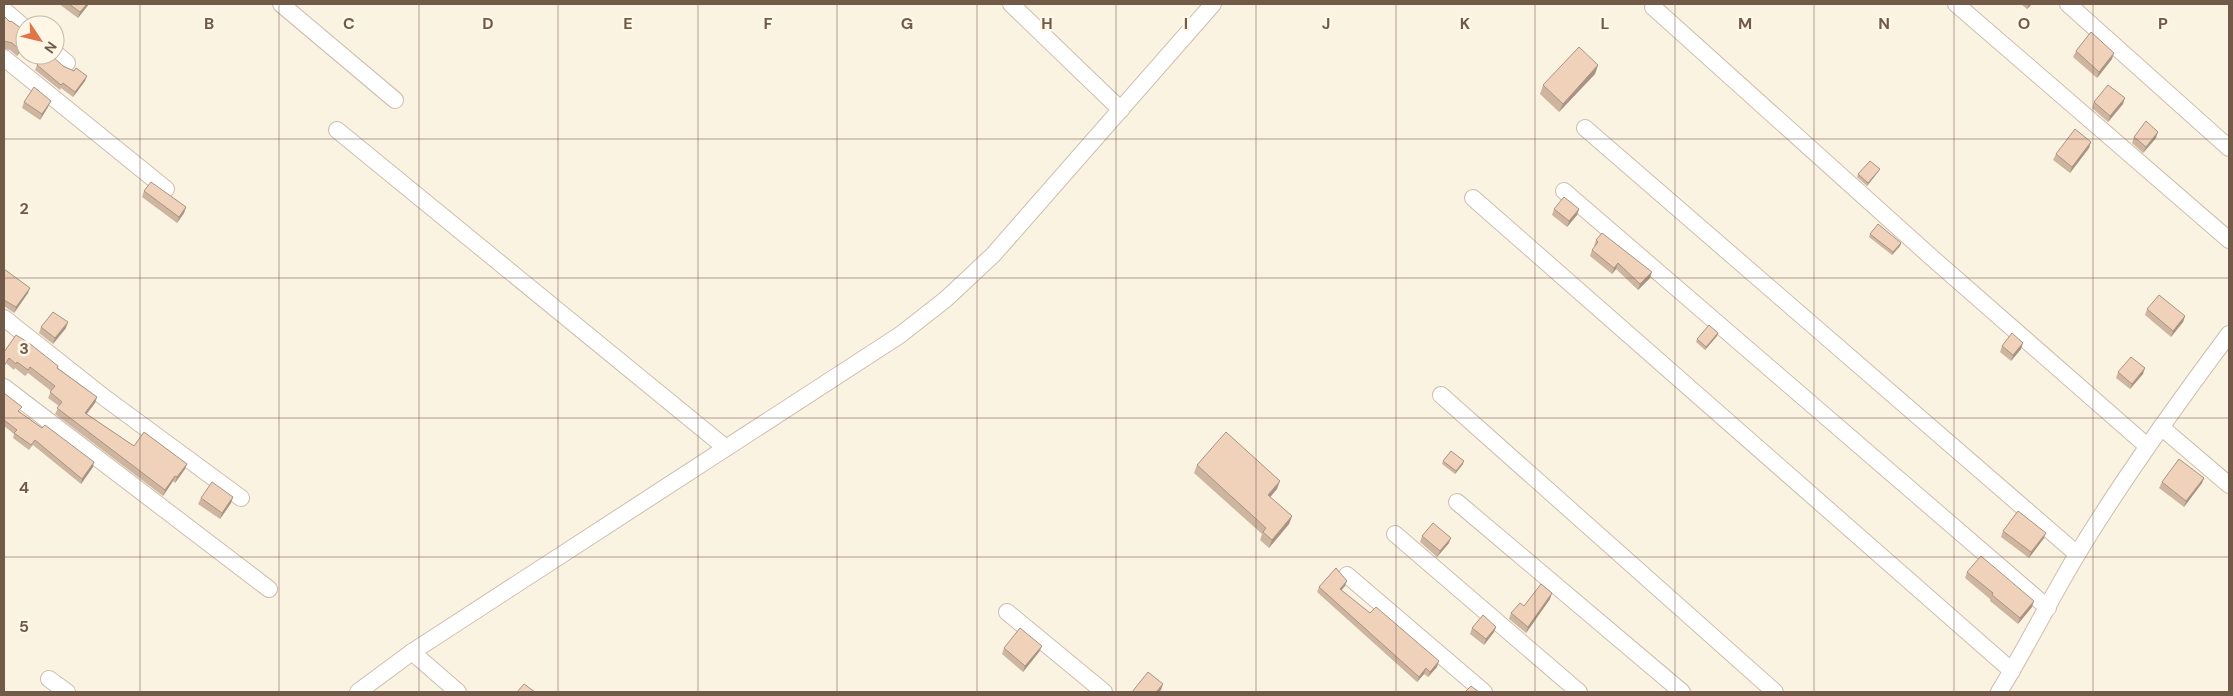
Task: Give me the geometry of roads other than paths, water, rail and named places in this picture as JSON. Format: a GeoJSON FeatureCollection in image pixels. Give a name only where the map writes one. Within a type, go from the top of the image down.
{"type":"FeatureCollection","features":[{"type":"Feature","properties":{"kind":"street"},"geometry":{"type":"LineString","coordinates":[[281,4],[395,100]]}},
{"type":"Feature","properties":{"kind":"street"},"geometry":{"type":"LineString","coordinates":[[1012,4],[1121,110]]}},
{"type":"Feature","properties":{"kind":"street"},"geometry":{"type":"LineString","coordinates":[[358,692],[418,658],[726,448],[900,336],[946,298],[993,255],[1213,4]]}},
{"type":"Feature","properties":{"kind":"street"},"geometry":{"type":"LineString","coordinates":[[1956,4],[2229,240]]}},
{"type":"Feature","properties":{"kind":"street"},"geometry":{"type":"LineString","coordinates":[[2068,4],[2229,148]]}},
{"type":"Feature","properties":{"kind":"street"},"geometry":{"type":"LineString","coordinates":[[1653,7],[1930,256],[2147,446]]}},
{"type":"Feature","properties":{"kind":"street"},"geometry":{"type":"LineString","coordinates":[[4,10],[15,19]]}},
{"type":"Feature","properties":{"kind":"street"},"geometry":{"type":"LineString","coordinates":[[4,58],[166,189]]}},
{"type":"Feature","properties":{"kind":"street"},"geometry":{"type":"LineString","coordinates":[[1585,128],[2077,554]]}},
{"type":"Feature","properties":{"kind":"street"},"geometry":{"type":"LineString","coordinates":[[336,130],[726,448]]}},
{"type":"Feature","properties":{"kind":"street"},"geometry":{"type":"LineString","coordinates":[[1564,191],[2048,608]]}},
{"type":"Feature","properties":{"kind":"street"},"geometry":{"type":"LineString","coordinates":[[1473,198],[2012,671]]}},
{"type":"Feature","properties":{"kind":"street"},"geometry":{"type":"LineString","coordinates":[[4,318],[105,398],[241,498]]}},
{"type":"Feature","properties":{"kind":"street"},"geometry":{"type":"LineString","coordinates":[[1999,692],[2077,554],[2147,446],[2229,334]]}},
{"type":"Feature","properties":{"kind":"street"},"geometry":{"type":"LineString","coordinates":[[4,388],[269,589]]}},
{"type":"Feature","properties":{"kind":"street"},"geometry":{"type":"LineString","coordinates":[[1441,395],[1775,692]]}},
{"type":"Feature","properties":{"kind":"street"},"geometry":{"type":"LineString","coordinates":[[2161,427],[2229,485]]}},
{"type":"Feature","properties":{"kind":"street"},"geometry":{"type":"LineString","coordinates":[[1457,502],[1682,692]]}},
{"type":"Feature","properties":{"kind":"street"},"geometry":{"type":"LineString","coordinates":[[1395,534],[1579,692]]}},
{"type":"Feature","properties":{"kind":"street"},"geometry":{"type":"LineString","coordinates":[[1348,575],[1484,692]]}},
{"type":"Feature","properties":{"kind":"street"},"geometry":{"type":"LineString","coordinates":[[1007,612],[1104,692]]}},
{"type":"Feature","properties":{"kind":"street"},"geometry":{"type":"LineString","coordinates":[[418,658],[458,692]]}},
{"type":"Feature","properties":{"kind":"street"},"geometry":{"type":"LineString","coordinates":[[49,679],[68,692]]}}]}
